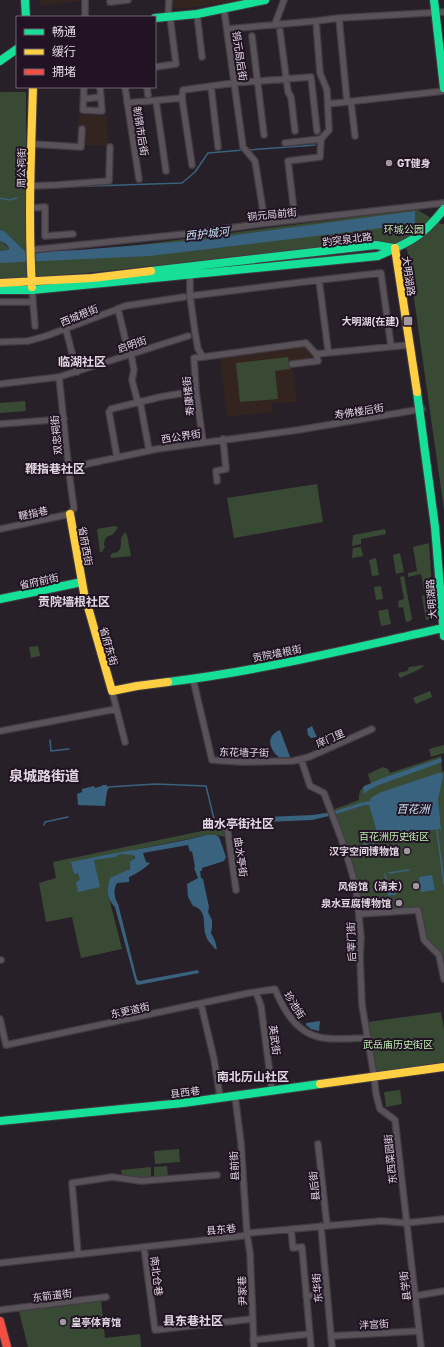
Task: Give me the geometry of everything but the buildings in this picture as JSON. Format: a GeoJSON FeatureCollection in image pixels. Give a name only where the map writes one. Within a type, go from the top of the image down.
{"type":"FeatureCollection","features":[{"type":"Feature","properties":{"kind":"main road"},"geometry":{"type":"LineString","coordinates":[[25,0],[26,16]]}},
{"type":"Feature","properties":{"kind":"main road"},"geometry":{"type":"LineString","coordinates":[[156,18],[197,14],[265,0]]}},
{"type":"Feature","properties":{"kind":"main road"},"geometry":{"type":"LineString","coordinates":[[434,0],[434,13],[442,61],[444,88]]}},
{"type":"Feature","properties":{"kind":"main road"},"geometry":{"type":"LineString","coordinates":[[0,61],[16,50]]}},
{"type":"Feature","properties":{"kind":"main road","name":"周公祠街"},"geometry":{"type":"LineString","coordinates":[[32,284],[30,208],[33,88]]}},
{"type":"Feature","properties":{"kind":"main road"},"geometry":{"type":"LineString","coordinates":[[395,248],[418,236],[432,224],[444,209]]}},
{"type":"Feature","properties":{"kind":"main road","name":"趵突泉北路"},"geometry":{"type":"LineString","coordinates":[[0,290],[32,284],[100,278],[376,245],[395,248]]}},
{"type":"Feature","properties":{"kind":"main road","name":"趵突泉北路"},"geometry":{"type":"LineString","coordinates":[[0,283],[32,284],[190,274],[378,256],[395,248]]}},
{"type":"Feature","properties":{"kind":"main road","name":"大明湖路"},"geometry":{"type":"LineString","coordinates":[[395,248],[409,345],[436,498],[444,576]]}},
{"type":"Feature","properties":{"kind":"main road","name":"大明湖路"},"geometry":{"type":"LineString","coordinates":[[395,248],[402,264],[421,409],[440,567],[444,631]]}},
{"type":"Feature","properties":{"kind":"main road","name":"省府西街"},"geometry":{"type":"LineString","coordinates":[[70,514],[82,582]]}},
{"type":"Feature","properties":{"kind":"main road","name":"省府前街"},"geometry":{"type":"LineString","coordinates":[[0,599],[82,582]]}},
{"type":"Feature","properties":{"kind":"main road","name":"省府东街"},"geometry":{"type":"LineString","coordinates":[[82,582],[95,635],[112,691]]}},
{"type":"Feature","properties":{"kind":"main road","name":"贡院墙根街"},"geometry":{"type":"LineString","coordinates":[[112,691],[137,686],[193,679],[444,631]]}},
{"type":"Feature","properties":{"kind":"main road","name":"县西巷"},"geometry":{"type":"LineString","coordinates":[[0,1121],[184,1103],[444,1067]]}},
{"type":"Feature","properties":{"kind":"main road"},"geometry":{"type":"LineString","coordinates":[[0,1321],[7,1347]]}},
{"type":"Feature","properties":{"kind":"street"},"geometry":{"type":"LineString","coordinates":[[85,0],[85,16]]}},
{"type":"Feature","properties":{"kind":"street"},"geometry":{"type":"LineString","coordinates":[[110,2],[128,0]]}},
{"type":"Feature","properties":{"kind":"street"},"geometry":{"type":"LineString","coordinates":[[156,67],[176,64],[169,17],[169,0]]}},
{"type":"Feature","properties":{"kind":"street"},"geometry":{"type":"LineString","coordinates":[[275,24],[284,0]]}},
{"type":"Feature","properties":{"kind":"street","name":"铜元局后街"},"geometry":{"type":"LineString","coordinates":[[224,9],[243,147],[255,161],[265,223]]}},
{"type":"Feature","properties":{"kind":"street"},"geometry":{"type":"LineString","coordinates":[[227,29],[339,18],[444,12]]}},
{"type":"Feature","properties":{"kind":"street"},"geometry":{"type":"LineString","coordinates":[[197,14],[202,57]]}},
{"type":"Feature","properties":{"kind":"street"},"geometry":{"type":"LineString","coordinates":[[339,18],[349,102],[355,136]]}},
{"type":"Feature","properties":{"kind":"street"},"geometry":{"type":"LineString","coordinates":[[295,220],[288,161],[320,157],[321,139],[329,130],[327,90],[320,73],[316,21]]}},
{"type":"Feature","properties":{"kind":"street"},"geometry":{"type":"LineString","coordinates":[[280,31],[295,131]]}},
{"type":"Feature","properties":{"kind":"street"},"geometry":{"type":"LineString","coordinates":[[252,36],[264,135]]}},
{"type":"Feature","properties":{"kind":"street"},"geometry":{"type":"LineString","coordinates":[[192,165],[182,98],[183,90],[234,83],[311,77],[317,131]]}},
{"type":"Feature","properties":{"kind":"street"},"geometry":{"type":"LineString","coordinates":[[211,86],[218,147]]}},
{"type":"Feature","properties":{"kind":"street"},"geometry":{"type":"LineString","coordinates":[[84,88],[83,110],[102,111],[100,88]]}},
{"type":"Feature","properties":{"kind":"street","name":"制锦市后街"},"geometry":{"type":"LineString","coordinates":[[125,88],[139,178]]}},
{"type":"Feature","properties":{"kind":"street"},"geometry":{"type":"LineString","coordinates":[[147,88],[148,95]]}},
{"type":"Feature","properties":{"kind":"street"},"geometry":{"type":"LineString","coordinates":[[328,104],[444,91]]}},
{"type":"Feature","properties":{"kind":"street"},"geometry":{"type":"LineString","coordinates":[[84,98],[101,97]]}},
{"type":"Feature","properties":{"kind":"street"},"geometry":{"type":"LineString","coordinates":[[127,104],[182,98]]}},
{"type":"Feature","properties":{"kind":"street"},"geometry":{"type":"LineString","coordinates":[[156,101],[166,171]]}},
{"type":"Feature","properties":{"kind":"street"},"geometry":{"type":"LineString","coordinates":[[32,144],[81,147],[82,129]]}},
{"type":"Feature","properties":{"kind":"street"},"geometry":{"type":"LineString","coordinates":[[285,143],[321,139]]}},
{"type":"Feature","properties":{"kind":"street"},"geometry":{"type":"LineString","coordinates":[[31,186],[109,181],[110,147]]}},
{"type":"Feature","properties":{"kind":"street","name":"铜元局前街"},"geometry":{"type":"LineString","coordinates":[[30,250],[170,236],[265,223],[444,203]]}},
{"type":"Feature","properties":{"kind":"street"},"geometry":{"type":"LineString","coordinates":[[30,208],[45,207],[45,236],[73,234]]}},
{"type":"Feature","properties":{"kind":"street","name":"西城根街"},"geometry":{"type":"LineString","coordinates":[[0,342],[28,341],[66,330],[125,306],[187,296],[381,273],[391,346]]}},
{"type":"Feature","properties":{"kind":"street"},"geometry":{"type":"LineString","coordinates":[[190,274],[187,296],[198,349],[203,356],[306,343],[316,354],[318,361],[292,364]]}},
{"type":"Feature","properties":{"kind":"street"},"geometry":{"type":"LineString","coordinates":[[319,280],[328,350]]}},
{"type":"Feature","properties":{"kind":"street"},"geometry":{"type":"LineString","coordinates":[[32,284],[35,326]]}},
{"type":"Feature","properties":{"kind":"street"},"geometry":{"type":"LineString","coordinates":[[0,302],[33,302]]}},
{"type":"Feature","properties":{"kind":"street"},"geometry":{"type":"LineString","coordinates":[[117,309],[134,370],[132,380],[139,402],[149,450]]}},
{"type":"Feature","properties":{"kind":"street"},"geometry":{"type":"LineString","coordinates":[[66,330],[77,372]]}},
{"type":"Feature","properties":{"kind":"street","name":"启明街"},"geometry":{"type":"LineString","coordinates":[[0,384],[59,377],[188,336]]}},
{"type":"Feature","properties":{"kind":"street"},"geometry":{"type":"LineString","coordinates":[[316,354],[409,345]]}},
{"type":"Feature","properties":{"kind":"street","name":"寿康楼街"},"geometry":{"type":"LineString","coordinates":[[203,356],[194,358],[196,391],[203,442]]}},
{"type":"Feature","properties":{"kind":"street","name":"双忠祠街"},"geometry":{"type":"LineString","coordinates":[[59,377],[68,468],[74,508],[70,514]]}},
{"type":"Feature","properties":{"kind":"street"},"geometry":{"type":"LineString","coordinates":[[117,456],[109,412],[111,409],[196,391]]}},
{"type":"Feature","properties":{"kind":"street","name":"寿佛楼后街"},"geometry":{"type":"LineString","coordinates":[[298,430],[421,409]]}},
{"type":"Feature","properties":{"kind":"street"},"geometry":{"type":"LineString","coordinates":[[0,424],[64,418]]}},
{"type":"Feature","properties":{"kind":"street","name":"西公界街"},"geometry":{"type":"LineString","coordinates":[[68,468],[149,450],[298,430]]}},
{"type":"Feature","properties":{"kind":"street"},"geometry":{"type":"LineString","coordinates":[[217,481],[216,471],[226,469],[223,439]]}},
{"type":"Feature","properties":{"kind":"street","name":"鞭指巷"},"geometry":{"type":"LineString","coordinates":[[0,529],[70,514]]}},
{"type":"Feature","properties":{"kind":"street","name":"东花墙子街"},"geometry":{"type":"LineString","coordinates":[[193,679],[212,760],[242,762],[293,761]]}},
{"type":"Feature","properties":{"kind":"street"},"geometry":{"type":"LineString","coordinates":[[112,691],[125,742]]}},
{"type":"Feature","properties":{"kind":"street"},"geometry":{"type":"LineString","coordinates":[[0,731],[116,709]]}},
{"type":"Feature","properties":{"kind":"street","name":"庠门里"},"geometry":{"type":"LineString","coordinates":[[293,761],[309,757],[372,729]]}},
{"type":"Feature","properties":{"kind":"street","name":"后宰门街"},"geometry":{"type":"LineString","coordinates":[[301,759],[310,786],[324,793],[344,846],[356,886],[362,937],[360,958],[362,1005],[374,1076]]}},
{"type":"Feature","properties":{"kind":"street","name":"曲水亭街"},"geometry":{"type":"LineString","coordinates":[[227,826],[236,890]]}},
{"type":"Feature","properties":{"kind":"street"},"geometry":{"type":"LineString","coordinates":[[359,914],[418,910],[424,940],[438,955],[444,980]]}},
{"type":"Feature","properties":{"kind":"street","name":"珍池街"},"geometry":{"type":"LineString","coordinates":[[256,992],[275,989],[291,1018],[305,1032],[323,1038],[368,1038]]}},
{"type":"Feature","properties":{"kind":"street","name":"东更道街"},"geometry":{"type":"LineString","coordinates":[[0,1019],[6,1045],[256,992]]}},
{"type":"Feature","properties":{"kind":"street","name":"英武街"},"geometry":{"type":"LineString","coordinates":[[256,992],[261,1006],[272,1090]]}},
{"type":"Feature","properties":{"kind":"street"},"geometry":{"type":"LineString","coordinates":[[201,1004],[214,1059],[220,1097]]}},
{"type":"Feature","properties":{"kind":"street","name":"东西菜园街"},"geometry":{"type":"LineString","coordinates":[[374,1076],[376,1094],[380,1109],[395,1120],[406,1223]]}},
{"type":"Feature","properties":{"kind":"street","name":"县前街"},"geometry":{"type":"LineString","coordinates":[[235,1096],[241,1144],[246,1235]]}},
{"type":"Feature","properties":{"kind":"street","name":"县后街"},"geometry":{"type":"LineString","coordinates":[[318,1144],[327,1226]]}},
{"type":"Feature","properties":{"kind":"street"},"geometry":{"type":"LineString","coordinates":[[78,1254],[72,1183],[112,1177],[141,1181],[217,1175]]}},
{"type":"Feature","properties":{"kind":"street","name":"县东巷"},"geometry":{"type":"LineString","coordinates":[[0,1263],[246,1235],[249,1233],[381,1221],[406,1223],[444,1219]]}},
{"type":"Feature","properties":{"kind":"street","name":"县学街"},"geometry":{"type":"LineString","coordinates":[[406,1223],[421,1347]]}},
{"type":"Feature","properties":{"kind":"street","name":"东华街"},"geometry":{"type":"LineString","coordinates":[[321,1226],[332,1347]]}},
{"type":"Feature","properties":{"kind":"street"},"geometry":{"type":"LineString","coordinates":[[291,1229],[293,1248],[302,1247],[311,1347]]}},
{"type":"Feature","properties":{"kind":"street","name":"尹家巷"},"geometry":{"type":"LineString","coordinates":[[246,1235],[250,1253],[254,1347]]}},
{"type":"Feature","properties":{"kind":"street","name":"南北仓巷"},"geometry":{"type":"LineString","coordinates":[[144,1247],[155,1330],[252,1319]]}},
{"type":"Feature","properties":{"kind":"street"},"geometry":{"type":"LineString","coordinates":[[415,1296],[444,1292]]}},
{"type":"Feature","properties":{"kind":"street"},"geometry":{"type":"LineString","coordinates":[[306,1296],[327,1294]]}},
{"type":"Feature","properties":{"kind":"street","name":"东箭道街"},"geometry":{"type":"LineString","coordinates":[[0,1310],[106,1297]]}},
{"type":"Feature","properties":{"kind":"street","name":"泮宫街"},"geometry":{"type":"LineString","coordinates":[[331,1336],[419,1331]]}},
{"type":"Feature","properties":{"kind":"street"},"geometry":{"type":"LineString","coordinates":[[253,1340],[309,1334]]}},
{"type":"Feature","properties":{"kind":"shaded area"},"geometry":{"type":"Polygon","coordinates":[[[39,0],[85,0],[42,6],[39,0]]]}},
{"type":"Feature","properties":{"kind":"shaded area"},"geometry":{"type":"Polygon","coordinates":[[[172,0],[244,0],[177,9],[172,4],[172,0]]]}},
{"type":"Feature","properties":{"kind":"shaded area"},"geometry":{"type":"Polygon","coordinates":[[[79,115],[107,116],[108,146],[76,145],[79,115]]]}},
{"type":"Feature","properties":{"kind":"shaded area"},"geometry":{"type":"Polygon","coordinates":[[[305,346],[312,354],[316,363],[293,368],[297,402],[272,403],[273,412],[227,417],[220,356],[305,346]]]}},
{"type":"Feature","properties":{"kind":"green space"},"geometry":{"type":"Polygon","coordinates":[[[0,92],[26,92],[26,252],[4,231],[0,230],[0,92]]]}},
{"type":"Feature","properties":{"kind":"green space","name":"环城公园"},"geometry":{"type":"Polygon","coordinates":[[[416,209],[441,224],[444,224],[444,510],[407,249],[384,242],[0,282],[0,257],[107,249],[416,209]]]}},
{"type":"Feature","properties":{"kind":"green space"},"geometry":{"type":"Polygon","coordinates":[[[0,241],[7,246],[9,250],[0,251],[0,241]]]}},
{"type":"Feature","properties":{"kind":"green space"},"geometry":{"type":"Polygon","coordinates":[[[288,357],[290,369],[275,371],[278,399],[240,402],[236,363],[288,357]]]}},
{"type":"Feature","properties":{"kind":"green space"},"geometry":{"type":"Polygon","coordinates":[[[25,401],[26,411],[0,413],[0,403],[25,401]]]}},
{"type":"Feature","properties":{"kind":"green space"},"geometry":{"type":"Polygon","coordinates":[[[317,484],[323,522],[234,538],[227,498],[317,484]]]}},
{"type":"Feature","properties":{"kind":"green space"},"geometry":{"type":"Polygon","coordinates":[[[114,526],[118,527],[112,535],[105,539],[105,547],[102,552],[100,552],[97,529],[114,526]]]}},
{"type":"Feature","properties":{"kind":"green space"},"geometry":{"type":"Polygon","coordinates":[[[385,529],[386,534],[361,539],[361,544],[352,546],[353,535],[385,529]]]}},
{"type":"Feature","properties":{"kind":"green space"},"geometry":{"type":"Polygon","coordinates":[[[125,532],[127,535],[131,556],[112,558],[110,556],[112,553],[118,552],[120,548],[121,538],[125,532]]]}},
{"type":"Feature","properties":{"kind":"green space"},"geometry":{"type":"Polygon","coordinates":[[[429,543],[434,619],[426,620],[422,596],[425,595],[421,574],[408,577],[408,573],[417,571],[413,547],[429,543]]]}},
{"type":"Feature","properties":{"kind":"green space"},"geometry":{"type":"Polygon","coordinates":[[[361,547],[363,556],[352,558],[353,548],[361,547]]]}},
{"type":"Feature","properties":{"kind":"green space"},"geometry":{"type":"Polygon","coordinates":[[[400,553],[404,572],[396,574],[393,555],[400,553]]]}},
{"type":"Feature","properties":{"kind":"green space"},"geometry":{"type":"Polygon","coordinates":[[[376,558],[379,575],[372,576],[369,560],[376,558]]]}},
{"type":"Feature","properties":{"kind":"green space"},"geometry":{"type":"Polygon","coordinates":[[[404,576],[412,619],[406,622],[403,607],[399,608],[398,601],[404,599],[400,577],[404,576]]]}},
{"type":"Feature","properties":{"kind":"green space"},"geometry":{"type":"Polygon","coordinates":[[[381,586],[383,599],[376,600],[374,587],[381,586]]]}},
{"type":"Feature","properties":{"kind":"green space"},"geometry":{"type":"Polygon","coordinates":[[[388,609],[391,624],[381,626],[378,611],[388,609]]]}},
{"type":"Feature","properties":{"kind":"green space"},"geometry":{"type":"Polygon","coordinates":[[[38,646],[40,656],[31,658],[29,647],[38,646]]]}},
{"type":"Feature","properties":{"kind":"green space"},"geometry":{"type":"Polygon","coordinates":[[[424,665],[420,669],[400,678],[398,673],[407,671],[409,667],[424,665]]]}},
{"type":"Feature","properties":{"kind":"green space"},"geometry":{"type":"Polygon","coordinates":[[[430,691],[432,697],[416,704],[413,698],[430,691]]]}},
{"type":"Feature","properties":{"kind":"green space"},"geometry":{"type":"Polygon","coordinates":[[[444,745],[444,753],[431,757],[429,749],[444,745]]]}},
{"type":"Feature","properties":{"kind":"green space","name":"百花洲历史街区"},"geometry":{"type":"Polygon","coordinates":[[[441,756],[442,772],[444,771],[444,976],[439,955],[424,940],[418,910],[361,912],[332,810],[359,800],[359,794],[361,794],[359,792],[365,785],[371,784],[368,774],[383,767],[388,769],[390,773],[441,756]]]}},
{"type":"Feature","properties":{"kind":"green space"},"geometry":{"type":"Polygon","coordinates":[[[225,829],[226,837],[207,835],[134,850],[133,863],[123,875],[108,886],[108,894],[122,949],[81,958],[72,917],[46,922],[39,883],[56,878],[53,862],[207,830],[225,829]]]}},
{"type":"Feature","properties":{"kind":"green space","name":"武岳庙历史街区"},"geometry":{"type":"Polygon","coordinates":[[[441,1012],[444,1029],[444,1064],[376,1075],[368,1022],[441,1012]]]}},
{"type":"Feature","properties":{"kind":"green space"},"geometry":{"type":"Polygon","coordinates":[[[400,1090],[402,1104],[386,1107],[384,1092],[400,1090]]]}},
{"type":"Feature","properties":{"kind":"green space"},"geometry":{"type":"Polygon","coordinates":[[[179,1149],[180,1162],[155,1164],[154,1151],[179,1149]]]}},
{"type":"Feature","properties":{"kind":"green space"},"geometry":{"type":"Polygon","coordinates":[[[167,1166],[168,1177],[154,1178],[154,1167],[167,1166]]]}},
{"type":"Feature","properties":{"kind":"green space"},"geometry":{"type":"Polygon","coordinates":[[[151,1167],[151,1179],[122,1176],[121,1170],[151,1167]]]}},
{"type":"Feature","properties":{"kind":"green space","name":"皇亭体育馆"},"geometry":{"type":"Polygon","coordinates":[[[101,1300],[105,1338],[140,1334],[141,1347],[28,1347],[19,1311],[101,1300]]]}},
{"type":"Feature","properties":{"kind":"water"},"geometry":{"type":"Polygon","coordinates":[[[415,211],[415,224],[150,256],[0,263],[0,251],[8,250],[9,248],[6,244],[0,241],[0,230],[4,231],[26,252],[79,250],[199,240],[415,211]]]}},
{"type":"Feature","properties":{"kind":"water"},"geometry":{"type":"Polygon","coordinates":[[[312,726],[317,737],[311,738],[308,735],[307,729],[312,726]]]}},
{"type":"Feature","properties":{"kind":"water"},"geometry":{"type":"Polygon","coordinates":[[[280,730],[290,757],[280,758],[271,747],[270,743],[272,736],[280,730]]]}},
{"type":"Feature","properties":{"kind":"water"},"geometry":{"type":"Polygon","coordinates":[[[441,758],[442,762],[379,785],[364,794],[363,787],[380,779],[441,758]]]}},
{"type":"Feature","properties":{"kind":"water","name":"百花洲"},"geometry":{"type":"Polygon","coordinates":[[[438,773],[442,773],[443,776],[438,799],[441,831],[439,829],[380,838],[369,805],[312,820],[245,823],[244,818],[313,815],[332,812],[370,801],[371,798],[379,793],[438,773]]]}},
{"type":"Feature","properties":{"kind":"water"},"geometry":{"type":"Polygon","coordinates":[[[106,785],[109,788],[107,791],[105,806],[78,805],[77,794],[82,792],[82,789],[94,786],[95,788],[106,785]]]}},
{"type":"Feature","properties":{"kind":"water"},"geometry":{"type":"Polygon","coordinates":[[[207,835],[216,835],[219,837],[226,857],[224,861],[202,868],[202,871],[200,871],[209,907],[208,912],[212,920],[211,933],[217,949],[215,949],[208,941],[203,914],[198,908],[193,906],[188,897],[187,884],[198,878],[194,868],[192,851],[190,852],[188,845],[143,853],[146,862],[150,863],[129,877],[129,882],[117,883],[115,897],[137,979],[139,981],[198,970],[199,973],[138,985],[136,984],[115,907],[110,900],[108,893],[110,878],[130,869],[130,862],[135,858],[134,855],[120,854],[115,857],[94,860],[100,887],[78,892],[76,882],[80,880],[78,873],[74,874],[71,862],[207,835]]]}},
{"type":"Feature","properties":{"kind":"water"},"geometry":{"type":"Polygon","coordinates":[[[432,875],[435,890],[421,892],[419,877],[432,875]]]}},
{"type":"Feature","properties":{"kind":"water"},"geometry":{"type":"Polygon","coordinates":[[[386,886],[395,886],[396,895],[388,895],[386,886]]]}},
{"type":"Feature","properties":{"kind":"water"},"geometry":{"type":"Polygon","coordinates":[[[320,1021],[319,1031],[311,1029],[306,1025],[306,1023],[320,1021]]]}},
{"type":"Feature","properties":{"kind":"waterway"},"geometry":{"type":"LineString","coordinates":[[248,150],[315,145]]}},
{"type":"Feature","properties":{"kind":"waterway"},"geometry":{"type":"LineString","coordinates":[[62,187],[182,183],[195,172],[208,153],[244,150]]}},
{"type":"Feature","properties":{"kind":"waterway"},"geometry":{"type":"LineString","coordinates":[[0,198],[9,200],[17,198]]}},
{"type":"Feature","properties":{"kind":"waterway"},"geometry":{"type":"LineString","coordinates":[[50,740],[51,751],[69,749]]}},
{"type":"Feature","properties":{"kind":"waterway"},"geometry":{"type":"LineString","coordinates":[[108,787],[155,784],[206,786],[215,823]]}},
{"type":"Feature","properties":{"kind":"waterway"},"geometry":{"type":"LineString","coordinates":[[44,825],[45,822],[68,817]]}},
{"type":"Feature","properties":{"kind":"waterway"},"geometry":{"type":"LineString","coordinates":[[215,823],[245,820]]}},
{"type":"Feature","properties":{"kind":"waterway"},"geometry":{"type":"LineString","coordinates":[[437,830],[444,884]]}},
{"type":"Feature","properties":{"kind":"waterway"},"geometry":{"type":"LineString","coordinates":[[375,857],[373,843],[379,836]]}},
{"type":"Feature","properties":{"kind":"waterway"},"geometry":{"type":"LineString","coordinates":[[362,846],[366,845],[365,842],[371,840],[374,841]]}},
{"type":"Feature","properties":{"kind":"waterway"},"geometry":{"type":"LineString","coordinates":[[389,873],[409,870]]}},
{"type":"Feature","properties":{"kind":"waterway"},"geometry":{"type":"LineString","coordinates":[[385,874],[387,886]]}},
{"type":"Feature","properties":{"kind":"waterway"},"geometry":{"type":"LineString","coordinates":[[383,909],[382,899],[389,898],[389,894]]}},
{"type":"Feature","properties":{"kind":"traffic: fast"},"geometry":{"type":"LineString","coordinates":[[25,0],[26,16]]}},
{"type":"Feature","properties":{"kind":"traffic: fast"},"geometry":{"type":"LineString","coordinates":[[156,18],[197,14],[265,0]]}},
{"type":"Feature","properties":{"kind":"traffic: fast"},"geometry":{"type":"LineString","coordinates":[[434,0],[444,88]]}},
{"type":"Feature","properties":{"kind":"traffic: fast"},"geometry":{"type":"LineString","coordinates":[[0,61],[16,50]]}},
{"type":"Feature","properties":{"kind":"traffic: fast"},"geometry":{"type":"LineString","coordinates":[[0,290],[32,290],[378,256],[415,238],[429,226],[444,209]]}},
{"type":"Feature","properties":{"kind":"traffic: fast"},"geometry":{"type":"LineString","coordinates":[[151,271],[376,245],[394,248]]}},
{"type":"Feature","properties":{"kind":"traffic: fast"},"geometry":{"type":"LineString","coordinates":[[417,392],[435,527],[444,636]]}},
{"type":"Feature","properties":{"kind":"traffic: fast"},"geometry":{"type":"LineString","coordinates":[[0,599],[82,582]]}},
{"type":"Feature","properties":{"kind":"traffic: fast"},"geometry":{"type":"LineString","coordinates":[[168,682],[237,672],[444,628]]}},
{"type":"Feature","properties":{"kind":"traffic: fast"},"geometry":{"type":"LineString","coordinates":[[0,1121],[183,1103],[320,1084]]}},
{"type":"Feature","properties":{"kind":"traffic: slow"},"geometry":{"type":"LineString","coordinates":[[32,287],[30,212],[33,88]]}},
{"type":"Feature","properties":{"kind":"traffic: slow"},"geometry":{"type":"LineString","coordinates":[[395,248],[417,392]]}},
{"type":"Feature","properties":{"kind":"traffic: slow"},"geometry":{"type":"LineString","coordinates":[[0,283],[92,278],[151,271]]}},
{"type":"Feature","properties":{"kind":"traffic: slow"},"geometry":{"type":"LineString","coordinates":[[70,514],[84,593],[112,691],[168,682]]}},
{"type":"Feature","properties":{"kind":"traffic: slow"},"geometry":{"type":"LineString","coordinates":[[320,1084],[444,1067]]}},
{"type":"Feature","properties":{"kind":"traffic: jam"},"geometry":{"type":"LineString","coordinates":[[0,1321],[7,1347]]}},
{"type":"Feature","properties":{"kind":"place","name":"GT健身"},"geometry":{"type":"Point","coordinates":[389,163]}},
{"type":"Feature","properties":{"kind":"place","name":"大明湖(在建)"},"geometry":{"type":"Point","coordinates":[408,321]}},
{"type":"Feature","properties":{"kind":"place","name":"汉字空间博物馆"},"geometry":{"type":"Point","coordinates":[407,851]}},
{"type":"Feature","properties":{"kind":"place","name":"风俗馆（清末）"},"geometry":{"type":"Point","coordinates":[416,886]}},
{"type":"Feature","properties":{"kind":"place","name":"泉水豆腐博物馆"},"geometry":{"type":"Point","coordinates":[399,903]}},
{"type":"Feature","properties":{"kind":"place","name":"皇亭体育馆"},"geometry":{"type":"Point","coordinates":[63,1322]}},
{"type":"Feature","properties":{"kind":"district","name":"临湖社区"},"geometry":{"type":"Point","coordinates":[82,361]}},
{"type":"Feature","properties":{"kind":"district","name":"鞭指巷社区"},"geometry":{"type":"Point","coordinates":[55,468]}},
{"type":"Feature","properties":{"kind":"district","name":"贡院墙根社区"},"geometry":{"type":"Point","coordinates":[74,601]}},
{"type":"Feature","properties":{"kind":"district","name":"泉城路街道"},"geometry":{"type":"Point","coordinates":[44,775]}},
{"type":"Feature","properties":{"kind":"district","name":"曲水亭街社区"},"geometry":{"type":"Point","coordinates":[238,823]}},
{"type":"Feature","properties":{"kind":"district","name":"南北历山社区"},"geometry":{"type":"Point","coordinates":[253,1076]}},
{"type":"Feature","properties":{"kind":"district","name":"县东巷社区"},"geometry":{"type":"Point","coordinates":[193,1320]}},
{"type":"Feature","properties":{"kind":"water label","name":"西护城河"},"geometry":{"type":"Point","coordinates":[207,233]}}]}
